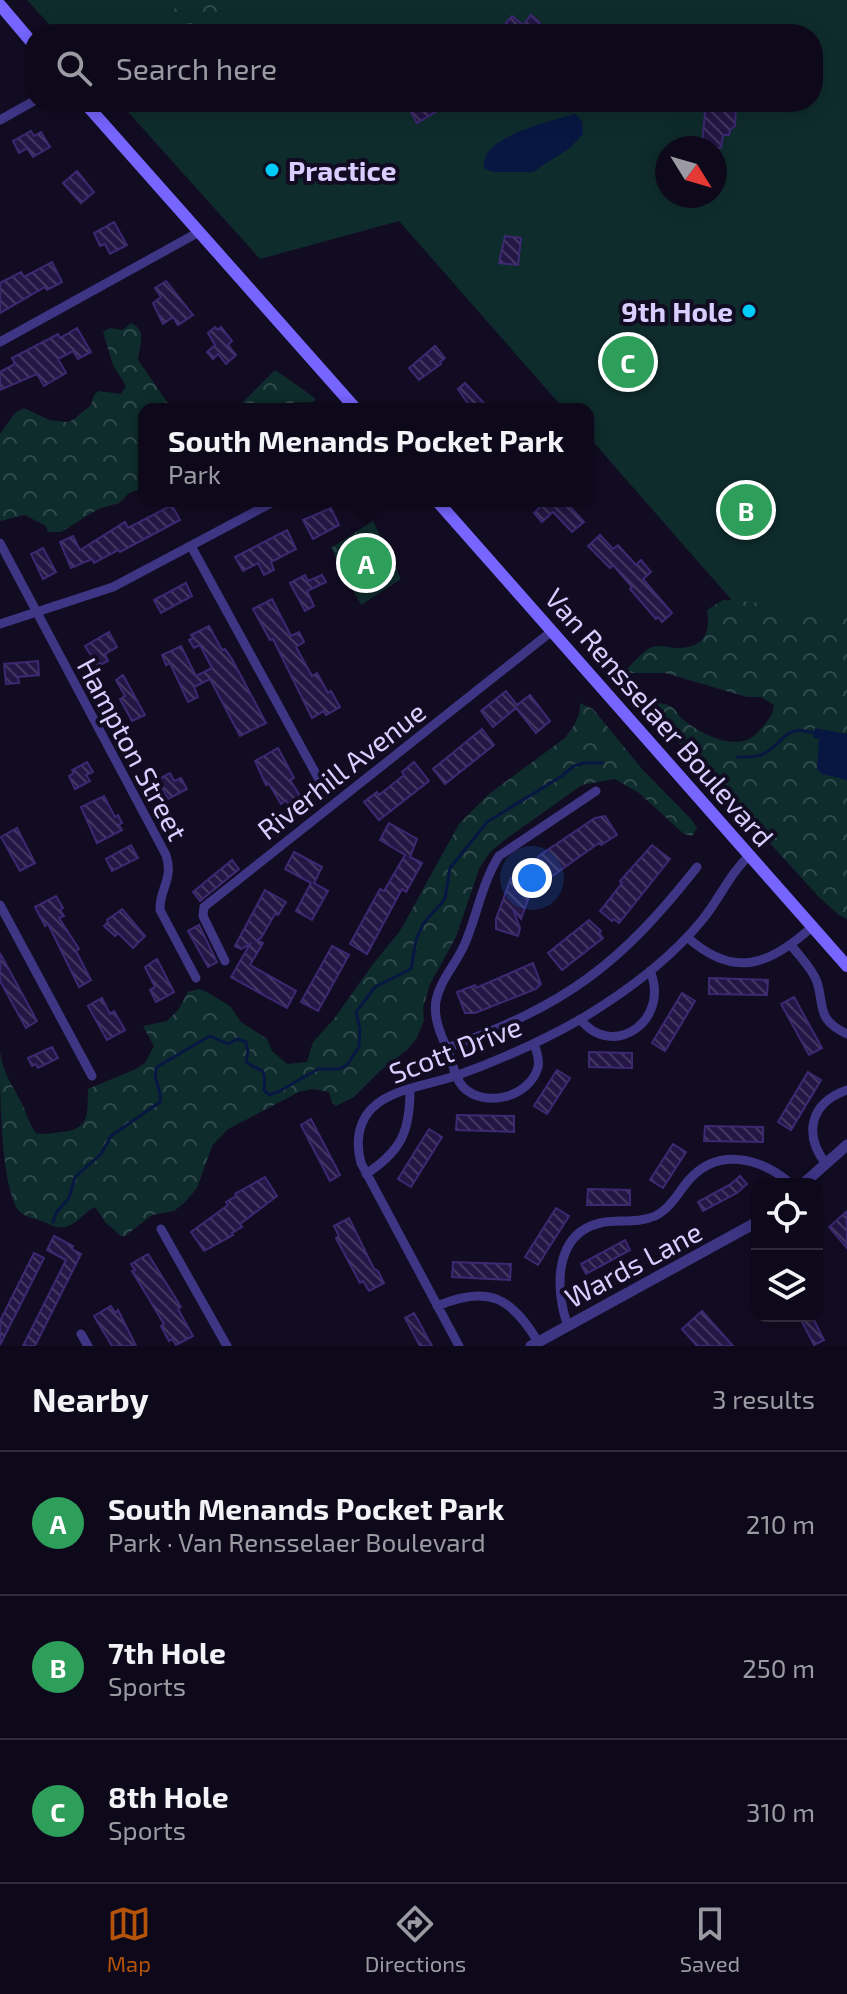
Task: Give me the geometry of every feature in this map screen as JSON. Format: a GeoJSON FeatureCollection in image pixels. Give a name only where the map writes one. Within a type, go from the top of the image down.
{"type":"FeatureCollection","features":[{"type":"Feature","properties":{"kind":"main road"},"geometry":{"type":"LineString","coordinates":[[0,5],[24,33]]}},
{"type":"Feature","properties":{"kind":"main road"},"geometry":{"type":"LineString","coordinates":[[93,112],[351,403]]}},
{"type":"Feature","properties":{"kind":"main road","name":"Van Rensselaer Boulevard"},"geometry":{"type":"LineString","coordinates":[[442,507],[847,966]]}},
{"type":"Feature","properties":{"kind":"street"},"geometry":{"type":"LineString","coordinates":[[0,120],[24,107]]}},
{"type":"Feature","properties":{"kind":"street"},"geometry":{"type":"LineString","coordinates":[[0,342],[199,232]]}},
{"type":"Feature","properties":{"kind":"street"},"geometry":{"type":"LineString","coordinates":[[0,624],[113,587],[264,507]]}},
{"type":"Feature","properties":{"kind":"street","name":"Hampton Street"},"geometry":{"type":"LineString","coordinates":[[0,543],[166,855],[169,878],[159,903],[160,912],[196,978]]}},
{"type":"Feature","properties":{"kind":"street"},"geometry":{"type":"LineString","coordinates":[[191,546],[322,785]]}},
{"type":"Feature","properties":{"kind":"street","name":"Riverhill Avenue"},"geometry":{"type":"LineString","coordinates":[[225,961],[203,915],[205,906],[552,631]]}},
{"type":"Feature","properties":{"kind":"street"},"geometry":{"type":"LineString","coordinates":[[534,1043],[538,1058],[536,1071],[527,1084],[517,1093],[500,1098],[480,1097],[464,1088],[457,1075],[437,1021],[437,997],[464,946],[496,861],[506,849],[596,791]]}},
{"type":"Feature","properties":{"kind":"street","name":"Scott Drive"},"geometry":{"type":"LineString","coordinates":[[459,1346],[366,1174],[357,1147],[362,1123],[369,1111],[380,1102],[457,1075],[534,1043],[580,1019],[650,971],[687,937],[710,910],[737,867],[750,855]]}},
{"type":"Feature","properties":{"kind":"street"},"geometry":{"type":"LineString","coordinates":[[447,1048],[517,1020],[587,981],[632,942],[697,867]]}},
{"type":"Feature","properties":{"kind":"street"},"geometry":{"type":"LineString","coordinates":[[0,905],[92,1076]]}},
{"type":"Feature","properties":{"kind":"street"},"geometry":{"type":"LineString","coordinates":[[687,937],[712,956],[739,964],[762,960],[791,945],[813,926]]}},
{"type":"Feature","properties":{"kind":"street"},"geometry":{"type":"LineString","coordinates":[[791,945],[815,979],[824,1016],[847,1034]]}},
{"type":"Feature","properties":{"kind":"street"},"geometry":{"type":"LineString","coordinates":[[580,1019],[591,1031],[603,1035],[620,1035],[638,1028],[651,1013],[656,1000],[650,971]]}},
{"type":"Feature","properties":{"kind":"street"},"geometry":{"type":"LineString","coordinates":[[366,1174],[381,1165],[401,1142],[409,1117],[410,1090]]}},
{"type":"Feature","properties":{"kind":"street"},"geometry":{"type":"LineString","coordinates":[[826,1164],[814,1144],[812,1133],[815,1118],[829,1100],[847,1090]]}},
{"type":"Feature","properties":{"kind":"street"},"geometry":{"type":"LineString","coordinates":[[810,1178],[844,1153]]}},
{"type":"Feature","properties":{"kind":"street"},"geometry":{"type":"LineString","coordinates":[[568,1326],[560,1305],[559,1271],[569,1248],[586,1229],[604,1222],[639,1221],[656,1215],[672,1202],[697,1172],[718,1161],[736,1159],[762,1165],[782,1178]]}},
{"type":"Feature","properties":{"kind":"street","name":"Wards Lane"},"geometry":{"type":"LineString","coordinates":[[534,1344],[751,1225]]}},
{"type":"Feature","properties":{"kind":"street"},"geometry":{"type":"LineString","coordinates":[[161,1229],[227,1346]]}},
{"type":"Feature","properties":{"kind":"street"},"geometry":{"type":"LineString","coordinates":[[437,1306],[470,1295],[495,1298],[519,1314],[534,1344]]}},
{"type":"Feature","properties":{"kind":"street"},"geometry":{"type":"LineString","coordinates":[[81,1334],[88,1346]]}},
{"type":"Feature","properties":{"kind":"green space"},"geometry":{"type":"Polygon","coordinates":[[[27,0],[847,0],[847,625],[750,621],[594,443],[594,403],[559,403],[399,221],[260,259],[128,112],[823,112],[823,24],[49,24],[27,0]]]}},
{"type":"Feature","properties":{"kind":"green space"},"geometry":{"type":"Polygon","coordinates":[[[195,0],[298,0],[245,4],[223,24],[153,24],[162,14],[195,0]]]}},
{"type":"Feature","properties":{"kind":"green space"},"geometry":{"type":"Polygon","coordinates":[[[131,323],[139,330],[141,344],[138,360],[168,403],[138,403],[138,490],[119,503],[98,509],[61,532],[48,532],[46,526],[25,515],[0,521],[0,434],[15,413],[24,408],[49,420],[67,422],[91,405],[99,391],[121,394],[126,386],[113,365],[103,332],[110,328],[123,330],[131,323]]]}},
{"type":"Feature","properties":{"kind":"green space"},"geometry":{"type":"Polygon","coordinates":[[[275,370],[315,398],[311,402],[242,403],[275,370]]]}},
{"type":"Feature","properties":{"kind":"green space"},"geometry":{"type":"Polygon","coordinates":[[[373,521],[401,579],[361,605],[331,548],[373,521]]]}},
{"type":"Feature","properties":{"kind":"green space"},"geometry":{"type":"Polygon","coordinates":[[[723,600],[847,614],[847,919],[819,897],[665,728],[653,709],[656,702],[669,706],[689,724],[720,740],[731,742],[751,738],[771,716],[774,705],[761,697],[747,697],[665,673],[629,673],[628,668],[652,647],[687,647],[700,642],[708,626],[707,610],[723,600]]]}},
{"type":"Feature","properties":{"kind":"green space"},"geometry":{"type":"Polygon","coordinates":[[[580,703],[593,709],[642,769],[691,819],[697,828],[692,836],[684,834],[639,793],[615,779],[582,785],[490,852],[479,869],[456,937],[430,984],[423,1008],[424,1020],[417,1038],[354,1097],[336,1106],[329,1092],[312,1089],[299,1092],[228,1129],[212,1146],[197,1188],[185,1202],[174,1211],[152,1215],[125,1236],[106,1223],[95,1207],[74,1223],[61,1227],[20,1212],[13,1200],[5,1161],[0,1051],[5,1072],[32,1126],[36,1133],[43,1134],[79,1127],[86,1118],[88,1089],[145,1063],[154,1046],[143,1026],[167,1021],[178,1010],[188,992],[199,989],[230,1006],[241,1022],[267,1039],[272,1051],[287,1064],[307,1062],[313,1042],[400,931],[459,824],[489,794],[565,738],[576,722],[580,703]]]}},
{"type":"Feature","properties":{"kind":"water"},"geometry":{"type":"Polygon","coordinates":[[[575,114],[582,121],[583,134],[571,147],[533,172],[492,172],[484,168],[486,157],[493,147],[505,139],[575,114]]]}},
{"type":"Feature","properties":{"kind":"water"},"geometry":{"type":"Polygon","coordinates":[[[815,728],[847,734],[847,780],[822,774],[817,769],[819,739],[813,738],[815,728]]]}},
{"type":"Feature","properties":{"kind":"building"},"geometry":{"type":"Polygon","coordinates":[[[531,15],[540,23],[539,24],[524,24],[531,15]]]}},
{"type":"Feature","properties":{"kind":"building"},"geometry":{"type":"Polygon","coordinates":[[[512,16],[522,24],[507,24],[512,16]]]}},
{"type":"Feature","properties":{"kind":"building"},"geometry":{"type":"Polygon","coordinates":[[[411,112],[435,112],[417,123],[411,112]]]}},
{"type":"Feature","properties":{"kind":"building"},"geometry":{"type":"Polygon","coordinates":[[[705,112],[736,112],[735,126],[729,135],[703,136],[705,112]]]}},
{"type":"Feature","properties":{"kind":"building"},"geometry":{"type":"Polygon","coordinates":[[[31,131],[34,136],[41,132],[50,147],[33,157],[27,148],[19,153],[13,141],[31,131]]]}},
{"type":"Feature","properties":{"kind":"building"},"geometry":{"type":"Polygon","coordinates":[[[77,171],[94,192],[81,203],[63,183],[77,171]]]}},
{"type":"Feature","properties":{"kind":"building"},"geometry":{"type":"Polygon","coordinates":[[[114,222],[127,245],[110,254],[105,244],[100,246],[94,233],[114,222]]]}},
{"type":"Feature","properties":{"kind":"building"},"geometry":{"type":"Polygon","coordinates":[[[505,236],[521,238],[518,265],[499,263],[505,236]]]}},
{"type":"Feature","properties":{"kind":"building"},"geometry":{"type":"Polygon","coordinates":[[[52,262],[62,282],[47,290],[45,287],[0,313],[0,283],[21,272],[24,277],[52,262]]]}},
{"type":"Feature","properties":{"kind":"building"},"geometry":{"type":"Polygon","coordinates":[[[166,281],[193,315],[178,325],[173,317],[163,324],[153,303],[161,297],[155,288],[166,281]]]}},
{"type":"Feature","properties":{"kind":"building"},"geometry":{"type":"Polygon","coordinates":[[[215,327],[218,330],[221,327],[232,341],[228,345],[236,355],[226,364],[218,354],[213,359],[207,352],[215,345],[208,333],[215,327]]]}},
{"type":"Feature","properties":{"kind":"building"},"geometry":{"type":"Polygon","coordinates":[[[77,328],[91,352],[78,359],[73,351],[58,359],[66,373],[44,386],[37,374],[0,390],[0,372],[15,364],[12,358],[58,334],[60,338],[77,328]]]}},
{"type":"Feature","properties":{"kind":"building"},"geometry":{"type":"Polygon","coordinates":[[[435,346],[445,358],[419,380],[409,368],[435,346]]]}},
{"type":"Feature","properties":{"kind":"building"},"geometry":{"type":"Polygon","coordinates":[[[465,383],[483,402],[467,403],[458,389],[465,383]]]}},
{"type":"Feature","properties":{"kind":"building"},"geometry":{"type":"Polygon","coordinates":[[[168,507],[173,507],[180,520],[120,552],[118,550],[94,563],[92,559],[71,568],[60,542],[73,536],[80,550],[125,522],[128,528],[168,507]]]}},
{"type":"Feature","properties":{"kind":"building"},"geometry":{"type":"Polygon","coordinates":[[[540,507],[570,507],[584,522],[572,532],[553,512],[542,522],[534,513],[540,507]]]}},
{"type":"Feature","properties":{"kind":"building"},"geometry":{"type":"Polygon","coordinates":[[[331,508],[339,525],[313,539],[303,520],[331,508]]]}},
{"type":"Feature","properties":{"kind":"building"},"geometry":{"type":"Polygon","coordinates":[[[287,530],[296,549],[271,562],[274,570],[264,575],[258,563],[243,571],[235,557],[287,530]]]}},
{"type":"Feature","properties":{"kind":"building"},"geometry":{"type":"Polygon","coordinates":[[[600,535],[613,549],[618,545],[636,565],[641,560],[651,572],[643,579],[672,613],[662,622],[630,589],[632,587],[613,565],[610,568],[588,546],[600,535]]]}},
{"type":"Feature","properties":{"kind":"building"},"geometry":{"type":"Polygon","coordinates":[[[43,548],[56,572],[43,579],[31,554],[43,548]]]}},
{"type":"Feature","properties":{"kind":"building"},"geometry":{"type":"Polygon","coordinates":[[[305,575],[308,581],[322,575],[326,582],[307,591],[314,606],[305,611],[290,583],[305,575]]]}},
{"type":"Feature","properties":{"kind":"building"},"geometry":{"type":"Polygon","coordinates":[[[186,583],[192,596],[161,613],[154,600],[186,583]]]}},
{"type":"Feature","properties":{"kind":"building"},"geometry":{"type":"Polygon","coordinates":[[[272,599],[291,636],[299,632],[304,642],[296,647],[312,676],[317,673],[340,707],[326,715],[324,711],[312,718],[273,639],[270,640],[253,609],[272,599]]]}},
{"type":"Feature","properties":{"kind":"building"},"geometry":{"type":"Polygon","coordinates":[[[209,626],[222,650],[225,649],[232,659],[266,723],[240,736],[210,679],[194,687],[198,697],[188,702],[170,663],[166,665],[162,655],[181,646],[196,676],[212,668],[200,645],[194,648],[189,640],[193,638],[191,635],[209,626]]]}},
{"type":"Feature","properties":{"kind":"building"},"geometry":{"type":"Polygon","coordinates":[[[109,632],[117,647],[105,654],[108,661],[98,666],[85,646],[109,632]]]}},
{"type":"Feature","properties":{"kind":"building"},"geometry":{"type":"Polygon","coordinates":[[[38,661],[39,675],[18,677],[19,683],[6,684],[4,664],[38,661]]]}},
{"type":"Feature","properties":{"kind":"building"},"geometry":{"type":"Polygon","coordinates":[[[123,675],[145,715],[132,721],[120,699],[125,696],[116,680],[123,675]]]}},
{"type":"Feature","properties":{"kind":"building"},"geometry":{"type":"Polygon","coordinates":[[[506,691],[517,705],[530,695],[550,721],[536,733],[516,708],[493,727],[481,711],[506,691]]]}},
{"type":"Feature","properties":{"kind":"building"},"geometry":{"type":"Polygon","coordinates":[[[482,729],[494,745],[445,784],[433,769],[482,729]]]}},
{"type":"Feature","properties":{"kind":"building"},"geometry":{"type":"Polygon","coordinates":[[[278,748],[299,794],[299,798],[288,804],[286,800],[281,804],[269,784],[266,785],[255,761],[278,748]]]}},
{"type":"Feature","properties":{"kind":"building"},"geometry":{"type":"Polygon","coordinates":[[[87,762],[93,772],[86,775],[90,781],[75,789],[69,776],[74,773],[72,770],[87,762]]]}},
{"type":"Feature","properties":{"kind":"building"},"geometry":{"type":"Polygon","coordinates":[[[414,762],[429,781],[379,820],[364,802],[377,792],[379,795],[404,775],[402,772],[414,762]]]}},
{"type":"Feature","properties":{"kind":"building"},"geometry":{"type":"Polygon","coordinates":[[[170,773],[174,781],[181,778],[187,789],[168,799],[157,780],[170,773]]]}},
{"type":"Feature","properties":{"kind":"building"},"geometry":{"type":"Polygon","coordinates":[[[104,796],[115,817],[118,815],[122,830],[97,843],[81,807],[104,796]]]}},
{"type":"Feature","properties":{"kind":"building"},"geometry":{"type":"Polygon","coordinates":[[[605,816],[617,835],[601,845],[599,843],[548,879],[536,860],[540,855],[595,818],[605,816]]]}},
{"type":"Feature","properties":{"kind":"building"},"geometry":{"type":"Polygon","coordinates":[[[389,823],[417,839],[410,857],[422,863],[406,892],[402,889],[367,954],[350,944],[380,889],[384,891],[405,855],[380,840],[389,823]]]}},
{"type":"Feature","properties":{"kind":"building"},"geometry":{"type":"Polygon","coordinates":[[[17,828],[35,863],[20,871],[1,837],[17,828]]]}},
{"type":"Feature","properties":{"kind":"building"},"geometry":{"type":"Polygon","coordinates":[[[131,845],[138,858],[112,871],[106,859],[131,845]]]}},
{"type":"Feature","properties":{"kind":"building"},"geometry":{"type":"Polygon","coordinates":[[[652,845],[670,859],[619,923],[614,919],[612,921],[600,911],[622,883],[620,881],[652,845]]]}},
{"type":"Feature","properties":{"kind":"building"},"geometry":{"type":"Polygon","coordinates":[[[294,852],[322,867],[314,883],[328,891],[312,920],[296,911],[311,883],[285,869],[294,852]]]}},
{"type":"Feature","properties":{"kind":"building"},"geometry":{"type":"Polygon","coordinates":[[[232,860],[239,869],[200,901],[193,892],[232,860]]]}},
{"type":"Feature","properties":{"kind":"building"},"geometry":{"type":"Polygon","coordinates":[[[511,878],[534,883],[521,919],[513,909],[520,928],[518,936],[496,929],[496,919],[511,878]]]}},
{"type":"Feature","properties":{"kind":"building"},"geometry":{"type":"Polygon","coordinates":[[[265,890],[286,902],[257,940],[263,943],[250,965],[296,991],[287,1008],[231,977],[250,944],[241,949],[235,946],[265,890]]]}},
{"type":"Feature","properties":{"kind":"building"},"geometry":{"type":"Polygon","coordinates":[[[56,896],[63,908],[60,910],[64,916],[59,918],[79,949],[76,951],[91,980],[79,987],[48,924],[45,926],[35,907],[56,896]]]}},
{"type":"Feature","properties":{"kind":"building"},"geometry":{"type":"Polygon","coordinates":[[[122,909],[145,936],[133,948],[118,933],[115,936],[104,926],[122,909]]]}},
{"type":"Feature","properties":{"kind":"building"},"geometry":{"type":"Polygon","coordinates":[[[589,920],[601,931],[599,933],[603,938],[562,970],[548,953],[589,920]]]}},
{"type":"Feature","properties":{"kind":"building"},"geometry":{"type":"Polygon","coordinates":[[[199,925],[217,962],[208,967],[188,931],[199,925]]]}},
{"type":"Feature","properties":{"kind":"building"},"geometry":{"type":"Polygon","coordinates":[[[332,946],[349,955],[318,1011],[301,1002],[332,946]]]}},
{"type":"Feature","properties":{"kind":"building"},"geometry":{"type":"Polygon","coordinates":[[[0,953],[37,1021],[26,1028],[0,981],[0,953]]]}},
{"type":"Feature","properties":{"kind":"building"},"geometry":{"type":"Polygon","coordinates":[[[157,959],[174,992],[156,1002],[150,990],[155,987],[145,967],[157,959]]]}},
{"type":"Feature","properties":{"kind":"building"},"geometry":{"type":"Polygon","coordinates":[[[533,963],[541,984],[536,989],[475,1013],[465,1013],[457,992],[475,985],[476,988],[533,963]]]}},
{"type":"Feature","properties":{"kind":"building"},"geometry":{"type":"Polygon","coordinates":[[[709,978],[768,980],[767,995],[709,994],[709,978]]]}},
{"type":"Feature","properties":{"kind":"building"},"geometry":{"type":"Polygon","coordinates":[[[682,993],[695,1001],[665,1051],[652,1043],[682,993]]]}},
{"type":"Feature","properties":{"kind":"building"},"geometry":{"type":"Polygon","coordinates":[[[794,997],[822,1048],[809,1055],[781,1004],[794,997]]]}},
{"type":"Feature","properties":{"kind":"building"},"geometry":{"type":"Polygon","coordinates":[[[102,998],[110,1014],[114,1011],[125,1030],[107,1040],[88,1006],[102,998]]]}},
{"type":"Feature","properties":{"kind":"building"},"geometry":{"type":"Polygon","coordinates":[[[52,1047],[58,1058],[38,1068],[36,1064],[32,1066],[28,1058],[52,1047]]]}},
{"type":"Feature","properties":{"kind":"building"},"geometry":{"type":"Polygon","coordinates":[[[589,1052],[632,1053],[632,1068],[589,1067],[589,1052]]]}},
{"type":"Feature","properties":{"kind":"building"},"geometry":{"type":"Polygon","coordinates":[[[557,1070],[570,1078],[547,1114],[534,1106],[557,1070]]]}},
{"type":"Feature","properties":{"kind":"building"},"geometry":{"type":"Polygon","coordinates":[[[808,1072],[821,1080],[791,1130],[778,1122],[808,1072]]]}},
{"type":"Feature","properties":{"kind":"building"},"geometry":{"type":"Polygon","coordinates":[[[457,1115],[514,1116],[514,1132],[456,1130],[457,1115]]]}},
{"type":"Feature","properties":{"kind":"building"},"geometry":{"type":"Polygon","coordinates":[[[311,1119],[340,1175],[330,1181],[301,1125],[311,1119]]]}},
{"type":"Feature","properties":{"kind":"building"},"geometry":{"type":"Polygon","coordinates":[[[705,1126],[763,1127],[763,1142],[704,1141],[705,1126]]]}},
{"type":"Feature","properties":{"kind":"building"},"geometry":{"type":"Polygon","coordinates":[[[429,1129],[442,1137],[411,1187],[398,1179],[429,1129]]]}},
{"type":"Feature","properties":{"kind":"building"},"geometry":{"type":"Polygon","coordinates":[[[673,1144],[686,1152],[663,1188],[650,1180],[673,1144]]]}},
{"type":"Feature","properties":{"kind":"building"},"geometry":{"type":"Polygon","coordinates":[[[740,1176],[747,1184],[737,1193],[703,1211],[698,1202],[740,1176]]]}},
{"type":"Feature","properties":{"kind":"building"},"geometry":{"type":"Polygon","coordinates":[[[265,1177],[277,1196],[240,1224],[242,1227],[233,1235],[204,1251],[191,1232],[228,1205],[226,1202],[235,1194],[265,1177]]]}},
{"type":"Feature","properties":{"kind":"building"},"geometry":{"type":"Polygon","coordinates":[[[588,1189],[630,1190],[630,1205],[587,1205],[588,1189]]]}},
{"type":"Feature","properties":{"kind":"building"},"geometry":{"type":"Polygon","coordinates":[[[556,1208],[569,1216],[538,1265],[525,1257],[556,1208]]]}},
{"type":"Feature","properties":{"kind":"building"},"geometry":{"type":"Polygon","coordinates":[[[847,1211],[847,1248],[829,1227],[847,1211]]]}},
{"type":"Feature","properties":{"kind":"building"},"geometry":{"type":"Polygon","coordinates":[[[349,1218],[384,1283],[369,1291],[363,1281],[360,1283],[336,1238],[339,1236],[334,1226],[349,1218]]]}},
{"type":"Feature","properties":{"kind":"building"},"geometry":{"type":"Polygon","coordinates":[[[54,1236],[81,1254],[35,1346],[23,1346],[66,1260],[47,1250],[54,1236]]]}},
{"type":"Feature","properties":{"kind":"building"},"geometry":{"type":"Polygon","coordinates":[[[625,1240],[630,1250],[586,1274],[581,1264],[625,1240]]]}},
{"type":"Feature","properties":{"kind":"building"},"geometry":{"type":"Polygon","coordinates":[[[34,1253],[44,1258],[0,1345],[0,1321],[34,1253]]]}},
{"type":"Feature","properties":{"kind":"building"},"geometry":{"type":"Polygon","coordinates":[[[148,1254],[181,1307],[178,1309],[193,1336],[176,1345],[172,1339],[169,1341],[161,1326],[164,1324],[132,1271],[135,1270],[131,1264],[148,1254]]]}},
{"type":"Feature","properties":{"kind":"building"},"geometry":{"type":"Polygon","coordinates":[[[453,1262],[511,1264],[510,1280],[452,1277],[453,1262]]]}},
{"type":"Feature","properties":{"kind":"building"},"geometry":{"type":"Polygon","coordinates":[[[111,1306],[115,1313],[118,1310],[136,1346],[112,1346],[94,1316],[111,1306]]]}},
{"type":"Feature","properties":{"kind":"building"},"geometry":{"type":"Polygon","coordinates":[[[702,1311],[733,1346],[697,1346],[682,1329],[702,1311]]]}},
{"type":"Feature","properties":{"kind":"building"},"geometry":{"type":"Polygon","coordinates":[[[414,1313],[432,1346],[420,1346],[405,1318],[414,1313]]]}},
{"type":"Feature","properties":{"kind":"building"},"geometry":{"type":"Polygon","coordinates":[[[802,1322],[815,1322],[824,1340],[814,1345],[802,1322]]]}},
{"type":"Feature","properties":{"kind":"waterway"},"geometry":{"type":"LineString","coordinates":[[737,757],[763,754],[796,731],[814,733]]}},
{"type":"Feature","properties":{"kind":"waterway"},"geometry":{"type":"LineString","coordinates":[[53,1222],[56,1213],[69,1198],[75,1177],[101,1154],[111,1136],[160,1102],[155,1076],[157,1067],[210,1036],[228,1044],[237,1039],[246,1042],[246,1062],[262,1070],[264,1090],[269,1095],[318,1069],[339,1069],[347,1065],[359,1047],[360,1029],[356,1012],[375,987],[411,969],[416,940],[423,924],[445,899],[450,868],[487,822],[574,766],[603,763]]}},
{"type":"Feature","properties":{"kind":"place","name":"Practice"},"geometry":{"type":"Point","coordinates":[272,170]}},
{"type":"Feature","properties":{"kind":"place","name":"9th Hole"},"geometry":{"type":"Point","coordinates":[749,311]}},
{"type":"Feature","properties":{"kind":"place","name":"8th Hole"},"geometry":{"type":"Point","coordinates":[628,362]}},
{"type":"Feature","properties":{"kind":"place","name":"7th Hole"},"geometry":{"type":"Point","coordinates":[746,510]}},
{"type":"Feature","properties":{"kind":"place","name":"South Menands Pocket Park"},"geometry":{"type":"Point","coordinates":[366,563]}}]}
